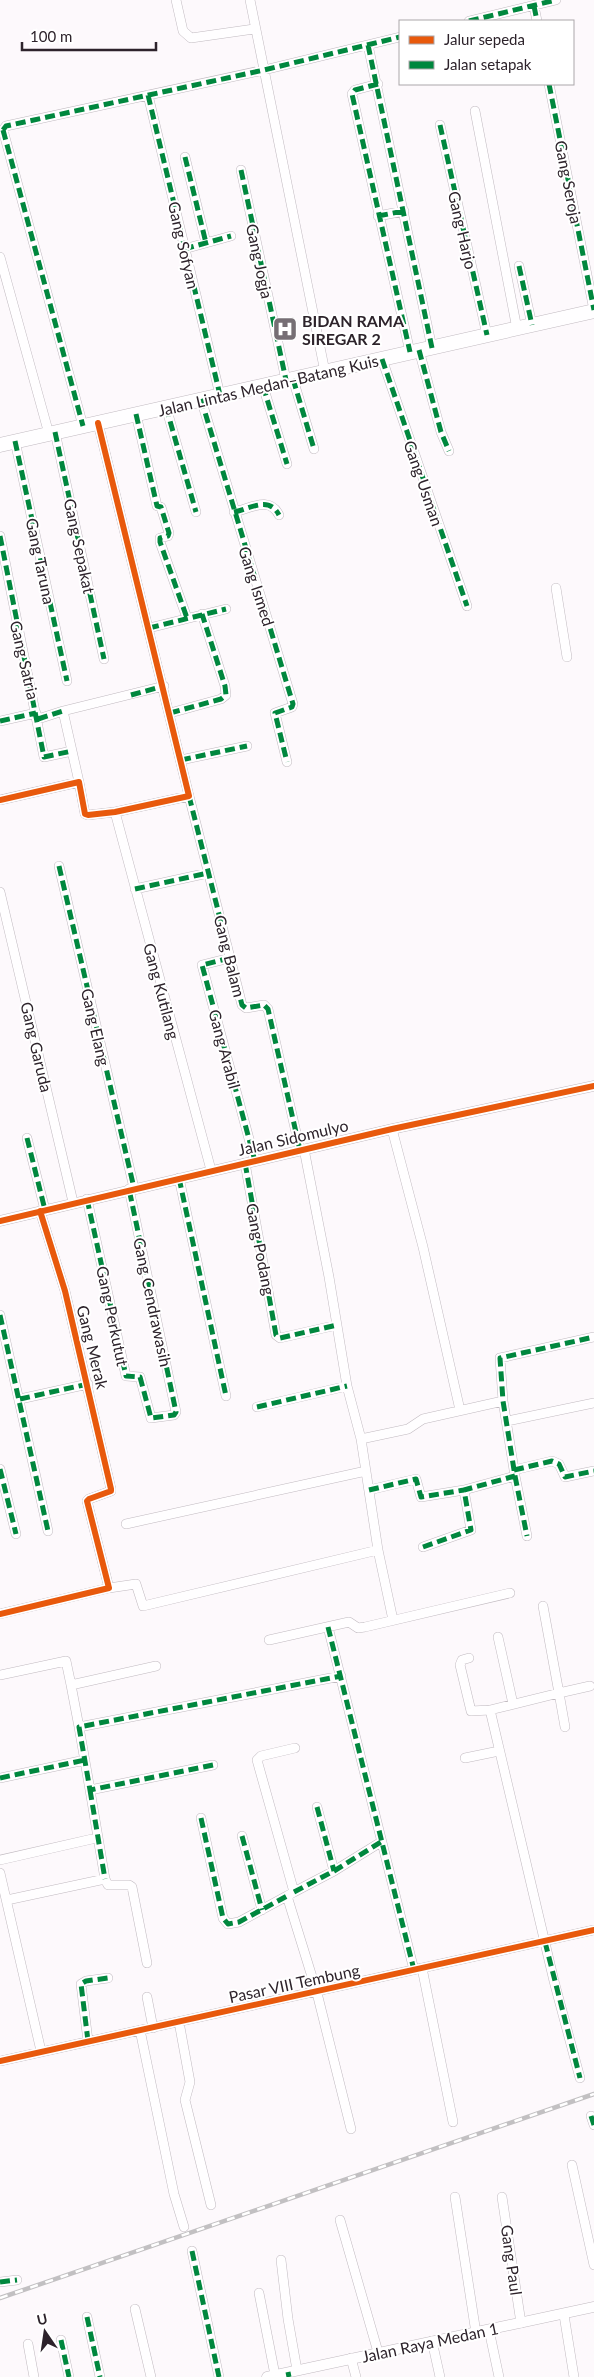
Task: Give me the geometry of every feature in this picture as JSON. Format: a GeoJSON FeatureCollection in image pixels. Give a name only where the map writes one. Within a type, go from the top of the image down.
{"type":"FeatureCollection","features":[{"type":"Feature","properties":{"kind":"highway","name":"Jalan Lintas Medan–Batang Kuis"},"geometry":{"type":"LineString","coordinates":[[0,445],[594,311]]}},
{"type":"Feature","properties":{"kind":"street"},"geometry":{"type":"LineString","coordinates":[[176,0],[183,32],[191,38],[254,29]]}},
{"type":"Feature","properties":{"kind":"street"},"geometry":{"type":"LineString","coordinates":[[250,0],[254,29],[325,372]]}},
{"type":"Feature","properties":{"kind":"street"},"geometry":{"type":"LineString","coordinates":[[473,20],[556,0]]}},
{"type":"Feature","properties":{"kind":"street"},"geometry":{"type":"LineString","coordinates":[[534,6],[537,20]]}},
{"type":"Feature","properties":{"kind":"street"},"geometry":{"type":"LineString","coordinates":[[83,426],[2,129],[6,126],[264,70],[399,37]]}},
{"type":"Feature","properties":{"kind":"street"},"geometry":{"type":"LineString","coordinates":[[368,45],[378,84],[404,211],[420,350]]}},
{"type":"Feature","properties":{"kind":"street"},"geometry":{"type":"LineString","coordinates":[[378,84],[355,90],[352,94],[378,216],[420,350],[441,432],[448,451]]}},
{"type":"Feature","properties":{"kind":"street","name":"Gang Seroja"},"geometry":{"type":"LineString","coordinates":[[549,85],[594,311]]}},
{"type":"Feature","properties":{"kind":"street","name":"Gang Sofyan"},"geometry":{"type":"LineString","coordinates":[[148,95],[220,395]]}},
{"type":"Feature","properties":{"kind":"street"},"geometry":{"type":"LineString","coordinates":[[475,111],[517,328]]}},
{"type":"Feature","properties":{"kind":"street","name":"Gang Harjo"},"geometry":{"type":"LineString","coordinates":[[440,125],[487,335]]}},
{"type":"Feature","properties":{"kind":"street"},"geometry":{"type":"LineString","coordinates":[[185,157],[206,243]]}},
{"type":"Feature","properties":{"kind":"street","name":"Gang Jogja"},"geometry":{"type":"LineString","coordinates":[[241,170],[290,380],[314,449]]}},
{"type":"Feature","properties":{"kind":"street"},"geometry":{"type":"LineString","coordinates":[[378,216],[404,211]]}},
{"type":"Feature","properties":{"kind":"street"},"geometry":{"type":"LineString","coordinates":[[184,248],[231,236]]}},
{"type":"Feature","properties":{"kind":"street","name":"Gang Sepakat"},"geometry":{"type":"LineString","coordinates":[[0,257],[52,433],[104,659]]}},
{"type":"Feature","properties":{"kind":"street"},"geometry":{"type":"LineString","coordinates":[[520,266],[532,325]]}},
{"type":"Feature","properties":{"kind":"street","name":"Gang Usman"},"geometry":{"type":"LineString","coordinates":[[382,359],[467,606]]}},
{"type":"Feature","properties":{"kind":"street"},"geometry":{"type":"LineString","coordinates":[[264,386],[287,464]]}},
{"type":"Feature","properties":{"kind":"street","name":"Gang Ismed"},"geometry":{"type":"LineString","coordinates":[[200,399],[293,704],[292,707],[275,713],[287,762]]}},
{"type":"Feature","properties":{"kind":"street"},"geometry":{"type":"LineString","coordinates":[[166,407],[196,512]]}},
{"type":"Feature","properties":{"kind":"street"},"geometry":{"type":"LineString","coordinates":[[136,414],[157,506],[161,507],[164,512],[169,533],[168,536],[160,538],[160,542],[187,618]]}},
{"type":"Feature","properties":{"kind":"street","name":"Gang Balam"},"geometry":{"type":"LineString","coordinates":[[98,423],[230,958],[244,1007],[264,1005],[268,1009],[302,1150]]}},
{"type":"Feature","properties":{"kind":"street","name":"Gang Taruna"},"geometry":{"type":"LineString","coordinates":[[15,441],[66,681]]}},
{"type":"Feature","properties":{"kind":"street"},"geometry":{"type":"LineString","coordinates":[[234,512],[268,503],[274,506],[279,515]]}},
{"type":"Feature","properties":{"kind":"street","name":"Gang Satria"},"geometry":{"type":"LineString","coordinates":[[0,536],[44,757],[72,751]]}},
{"type":"Feature","properties":{"kind":"street"},"geometry":{"type":"LineString","coordinates":[[556,588],[567,657]]}},
{"type":"Feature","properties":{"kind":"street"},"geometry":{"type":"LineString","coordinates":[[149,628],[226,609]]}},
{"type":"Feature","properties":{"kind":"street"},"geometry":{"type":"LineString","coordinates":[[170,712],[220,699],[226,695],[225,686],[202,614]]}},
{"type":"Feature","properties":{"kind":"street"},"geometry":{"type":"LineString","coordinates":[[0,721],[64,711],[164,686]]}},
{"type":"Feature","properties":{"kind":"street"},"geometry":{"type":"LineString","coordinates":[[64,711],[86,815],[115,812],[189,796]]}},
{"type":"Feature","properties":{"kind":"street"},"geometry":{"type":"LineString","coordinates":[[181,760],[247,746]]}},
{"type":"Feature","properties":{"kind":"street"},"geometry":{"type":"LineString","coordinates":[[0,800],[78,782]]}},
{"type":"Feature","properties":{"kind":"street","name":"Gang Kutilang"},"geometry":{"type":"LineString","coordinates":[[115,812],[212,1170]]}},
{"type":"Feature","properties":{"kind":"street","name":"Gang Elang"},"geometry":{"type":"LineString","coordinates":[[59,866],[131,1189]]}},
{"type":"Feature","properties":{"kind":"street"},"geometry":{"type":"LineString","coordinates":[[135,889],[208,873]]}},
{"type":"Feature","properties":{"kind":"street","name":"Gang Garuda"},"geometry":{"type":"LineString","coordinates":[[0,892],[73,1202]]}},
{"type":"Feature","properties":{"kind":"street","name":"Gang Arabil"},"geometry":{"type":"LineString","coordinates":[[230,958],[202,965],[250,1162]]}},
{"type":"Feature","properties":{"kind":"street","name":"Jalan Sidomulyo"},"geometry":{"type":"LineString","coordinates":[[0,1221],[73,1202],[392,1129],[594,1086]]}},
{"type":"Feature","properties":{"kind":"street"},"geometry":{"type":"LineString","coordinates":[[392,1129],[423,1247],[460,1410]]}},
{"type":"Feature","properties":{"kind":"street","name":"Gang Merak"},"geometry":{"type":"LineString","coordinates":[[28,1138],[42,1211],[65,1291],[88,1384],[111,1491],[87,1501],[109,1588]]}},
{"type":"Feature","properties":{"kind":"street"},"geometry":{"type":"LineString","coordinates":[[302,1150],[337,1325],[347,1386],[361,1439],[378,1550],[394,1620]]}},
{"type":"Feature","properties":{"kind":"street","name":"Gang Podang"},"geometry":{"type":"LineString","coordinates":[[250,1162],[276,1335],[280,1338],[337,1325]]}},
{"type":"Feature","properties":{"kind":"street"},"geometry":{"type":"LineString","coordinates":[[179,1178],[226,1396]]}},
{"type":"Feature","properties":{"kind":"street","name":"Gang Cendrawasih"},"geometry":{"type":"LineString","coordinates":[[131,1189],[175,1414],[151,1418]]}},
{"type":"Feature","properties":{"kind":"street","name":"Gang Perkutut"},"geometry":{"type":"LineString","coordinates":[[87,1199],[126,1376],[140,1377],[151,1418]]}},
{"type":"Feature","properties":{"kind":"street"},"geometry":{"type":"LineString","coordinates":[[0,1315],[48,1532]]}},
{"type":"Feature","properties":{"kind":"street"},"geometry":{"type":"LineString","coordinates":[[527,1536],[502,1401],[500,1358],[594,1337]]}},
{"type":"Feature","properties":{"kind":"street"},"geometry":{"type":"LineString","coordinates":[[20,1399],[88,1384]]}},
{"type":"Feature","properties":{"kind":"street"},"geometry":{"type":"LineString","coordinates":[[257,1406],[347,1386]]}},
{"type":"Feature","properties":{"kind":"street"},"geometry":{"type":"LineString","coordinates":[[361,1439],[408,1429],[423,1420],[502,1401]]}},
{"type":"Feature","properties":{"kind":"street"},"geometry":{"type":"LineString","coordinates":[[507,1421],[594,1403]]}},
{"type":"Feature","properties":{"kind":"street"},"geometry":{"type":"LineString","coordinates":[[369,1490],[416,1479],[421,1497],[464,1490],[552,1461],[559,1464],[565,1476],[594,1471]]}},
{"type":"Feature","properties":{"kind":"street"},"geometry":{"type":"LineString","coordinates":[[0,1470],[16,1534]]}},
{"type":"Feature","properties":{"kind":"street"},"geometry":{"type":"LineString","coordinates":[[126,1524],[366,1471]]}},
{"type":"Feature","properties":{"kind":"street"},"geometry":{"type":"LineString","coordinates":[[423,1547],[471,1530],[464,1490]]}},
{"type":"Feature","properties":{"kind":"street"},"geometry":{"type":"LineString","coordinates":[[0,1614],[109,1588],[136,1584],[143,1606],[378,1550]]}},
{"type":"Feature","properties":{"kind":"street"},"geometry":{"type":"LineString","coordinates":[[268,1640],[349,1622],[358,1628],[510,1593]]}},
{"type":"Feature","properties":{"kind":"street"},"geometry":{"type":"LineString","coordinates":[[543,1606],[566,1727]]}},
{"type":"Feature","properties":{"kind":"street"},"geometry":{"type":"LineString","coordinates":[[328,1627],[381,1842],[418,1969],[453,2122]]}},
{"type":"Feature","properties":{"kind":"street"},"geometry":{"type":"LineString","coordinates":[[498,1637],[513,1704]]}},
{"type":"Feature","properties":{"kind":"street"},"geometry":{"type":"LineString","coordinates":[[469,1658],[462,1660],[460,1665],[470,1710],[475,1713],[590,1686]]}},
{"type":"Feature","properties":{"kind":"street"},"geometry":{"type":"LineString","coordinates":[[0,1675],[66,1661],[105,1879],[108,1885],[129,1886],[132,1888],[147,1963]]}},
{"type":"Feature","properties":{"kind":"street"},"geometry":{"type":"LineString","coordinates":[[71,1685],[156,1666]]}},
{"type":"Feature","properties":{"kind":"street"},"geometry":{"type":"LineString","coordinates":[[79,1727],[341,1676]]}},
{"type":"Feature","properties":{"kind":"street"},"geometry":{"type":"LineString","coordinates":[[490,1710],[566,2033],[580,2078]]}},
{"type":"Feature","properties":{"kind":"street"},"geometry":{"type":"LineString","coordinates":[[295,1748],[261,1756],[257,1760],[351,2129]]}},
{"type":"Feature","properties":{"kind":"street"},"geometry":{"type":"LineString","coordinates":[[465,1758],[500,1751]]}},
{"type":"Feature","properties":{"kind":"street"},"geometry":{"type":"LineString","coordinates":[[0,1778],[84,1760]]}},
{"type":"Feature","properties":{"kind":"street"},"geometry":{"type":"LineString","coordinates":[[90,1790],[213,1765]]}},
{"type":"Feature","properties":{"kind":"street"},"geometry":{"type":"LineString","coordinates":[[317,1807],[334,1871]]}},
{"type":"Feature","properties":{"kind":"street"},"geometry":{"type":"LineString","coordinates":[[201,1818],[223,1918],[228,1924],[239,1922],[262,1910],[334,1871],[381,1842]]}},
{"type":"Feature","properties":{"kind":"street"},"geometry":{"type":"LineString","coordinates":[[242,1836],[262,1910]]}},
{"type":"Feature","properties":{"kind":"street"},"geometry":{"type":"LineString","coordinates":[[0,1860],[92,1838]]}},
{"type":"Feature","properties":{"kind":"street"},"geometry":{"type":"LineString","coordinates":[[0,1873],[41,2051]]}},
{"type":"Feature","properties":{"kind":"street"},"geometry":{"type":"LineString","coordinates":[[7,1900],[105,1879]]}},
{"type":"Feature","properties":{"kind":"street","name":"Pasar VIII Tembung"},"geometry":{"type":"LineString","coordinates":[[0,2061],[594,1930]]}},
{"type":"Feature","properties":{"kind":"street"},"geometry":{"type":"LineString","coordinates":[[88,2041],[81,1984],[86,1981],[108,1978]]}},
{"type":"Feature","properties":{"kind":"street"},"geometry":{"type":"LineString","coordinates":[[147,1997],[154,2028]]}},
{"type":"Feature","properties":{"kind":"street"},"geometry":{"type":"LineString","coordinates":[[179,2022],[190,2082],[184,2100],[211,2205]]}},
{"type":"Feature","properties":{"kind":"street"},"geometry":{"type":"LineString","coordinates":[[140,2030],[174,2194],[184,2227]]}},
{"type":"Feature","properties":{"kind":"street"},"geometry":{"type":"LineString","coordinates":[[572,2165],[594,2265]]}},
{"type":"Feature","properties":{"kind":"street"},"geometry":{"type":"LineString","coordinates":[[456,2197],[476,2332]]}},
{"type":"Feature","properties":{"kind":"street","name":"Gang Paul"},"geometry":{"type":"LineString","coordinates":[[502,2197],[521,2323]]}},
{"type":"Feature","properties":{"kind":"street"},"geometry":{"type":"LineString","coordinates":[[340,2220],[378,2352]]}},
{"type":"Feature","properties":{"kind":"street"},"geometry":{"type":"LineString","coordinates":[[192,2251],[219,2377]]}},
{"type":"Feature","properties":{"kind":"street"},"geometry":{"type":"LineString","coordinates":[[281,2260],[292,2373]]}},
{"type":"Feature","properties":{"kind":"street"},"geometry":{"type":"LineString","coordinates":[[0,2282],[16,2280]]}},
{"type":"Feature","properties":{"kind":"street"},"geometry":{"type":"LineString","coordinates":[[259,2293],[271,2376]]}},
{"type":"Feature","properties":{"kind":"street","name":"Jalan Raya Medan 1"},"geometry":{"type":"LineString","coordinates":[[271,2376],[292,2373],[378,2352],[564,2315],[594,2307]]}},
{"type":"Feature","properties":{"kind":"street"},"geometry":{"type":"LineString","coordinates":[[135,2309],[151,2377]]}},
{"type":"Feature","properties":{"kind":"street"},"geometry":{"type":"LineString","coordinates":[[564,2315],[574,2377]]}},
{"type":"Feature","properties":{"kind":"street"},"geometry":{"type":"LineString","coordinates":[[87,2317],[100,2377]]}},
{"type":"Feature","properties":{"kind":"street"},"geometry":{"type":"LineString","coordinates":[[489,2330],[499,2377]]}},
{"type":"Feature","properties":{"kind":"street"},"geometry":{"type":"LineString","coordinates":[[61,2340],[68,2377]]}},
{"type":"Feature","properties":{"kind":"street"},"geometry":{"type":"LineString","coordinates":[[432,2342],[440,2377]]}},
{"type":"Feature","properties":{"kind":"street"},"geometry":{"type":"LineString","coordinates":[[28,2344],[34,2377]]}},
{"type":"Feature","properties":{"kind":"street"},"geometry":{"type":"LineString","coordinates":[[351,2358],[356,2377]]}},
{"type":"Feature","properties":{"kind":"railway"},"geometry":{"type":"LineString","coordinates":[[0,2298],[594,2094]]}},
{"type":"Feature","properties":{"kind":"marked path"},"geometry":{"type":"LineString","coordinates":[[473,20],[556,0]]}},
{"type":"Feature","properties":{"kind":"marked path"},"geometry":{"type":"LineString","coordinates":[[534,6],[537,20]]}},
{"type":"Feature","properties":{"kind":"marked path"},"geometry":{"type":"LineString","coordinates":[[3,130],[6,126],[264,70],[399,37]]}},
{"type":"Feature","properties":{"kind":"marked path"},"geometry":{"type":"LineString","coordinates":[[368,45],[432,348]]}},
{"type":"Feature","properties":{"kind":"marked path"},"geometry":{"type":"LineString","coordinates":[[378,84],[355,90],[352,94],[410,352]]}},
{"type":"Feature","properties":{"kind":"marked path"},"geometry":{"type":"LineString","coordinates":[[549,85],[594,310]]}},
{"type":"Feature","properties":{"kind":"marked path"},"geometry":{"type":"LineString","coordinates":[[148,95],[220,395]]}},
{"type":"Feature","properties":{"kind":"marked path"},"geometry":{"type":"LineString","coordinates":[[440,125],[487,335]]}},
{"type":"Feature","properties":{"kind":"marked path"},"geometry":{"type":"LineString","coordinates":[[3,130],[83,426]]}},
{"type":"Feature","properties":{"kind":"marked path"},"geometry":{"type":"LineString","coordinates":[[185,157],[206,243]]}},
{"type":"Feature","properties":{"kind":"marked path"},"geometry":{"type":"LineString","coordinates":[[241,170],[286,380]]}},
{"type":"Feature","properties":{"kind":"marked path"},"geometry":{"type":"LineString","coordinates":[[378,216],[404,211]]}},
{"type":"Feature","properties":{"kind":"marked path"},"geometry":{"type":"LineString","coordinates":[[184,249],[231,236]]}},
{"type":"Feature","properties":{"kind":"marked path"},"geometry":{"type":"LineString","coordinates":[[519,266],[532,325]]}},
{"type":"Feature","properties":{"kind":"marked path"},"geometry":{"type":"LineString","coordinates":[[419,350],[441,432],[449,451]]}},
{"type":"Feature","properties":{"kind":"marked path"},"geometry":{"type":"LineString","coordinates":[[382,359],[467,606]]}},
{"type":"Feature","properties":{"kind":"marked path"},"geometry":{"type":"LineString","coordinates":[[293,379],[314,449]]}},
{"type":"Feature","properties":{"kind":"marked path"},"geometry":{"type":"LineString","coordinates":[[263,386],[287,464]]}},
{"type":"Feature","properties":{"kind":"marked path"},"geometry":{"type":"LineString","coordinates":[[201,399],[293,704],[292,707],[275,713],[287,762]]}},
{"type":"Feature","properties":{"kind":"marked path"},"geometry":{"type":"LineString","coordinates":[[166,407],[196,512]]}},
{"type":"Feature","properties":{"kind":"marked path"},"geometry":{"type":"LineString","coordinates":[[136,414],[157,506],[161,507],[169,533],[168,536],[160,538],[160,542],[187,618]]}},
{"type":"Feature","properties":{"kind":"marked path"},"geometry":{"type":"LineString","coordinates":[[55,432],[104,659]]}},
{"type":"Feature","properties":{"kind":"marked path"},"geometry":{"type":"LineString","coordinates":[[15,441],[67,681]]}},
{"type":"Feature","properties":{"kind":"marked path"},"geometry":{"type":"LineString","coordinates":[[234,512],[265,505],[275,509],[279,515]]}},
{"type":"Feature","properties":{"kind":"marked path"},"geometry":{"type":"LineString","coordinates":[[0,536],[44,757],[72,751]]}},
{"type":"Feature","properties":{"kind":"marked path"},"geometry":{"type":"LineString","coordinates":[[149,628],[226,609]]}},
{"type":"Feature","properties":{"kind":"marked path"},"geometry":{"type":"LineString","coordinates":[[170,713],[221,699],[226,695],[225,686],[202,614]]}},
{"type":"Feature","properties":{"kind":"marked path"},"geometry":{"type":"LineString","coordinates":[[131,695],[164,686]]}},
{"type":"Feature","properties":{"kind":"marked path"},"geometry":{"type":"LineString","coordinates":[[38,719],[63,711]]}},
{"type":"Feature","properties":{"kind":"marked path"},"geometry":{"type":"LineString","coordinates":[[0,721],[36,713]]}},
{"type":"Feature","properties":{"kind":"marked path"},"geometry":{"type":"LineString","coordinates":[[181,760],[247,746]]}},
{"type":"Feature","properties":{"kind":"marked path"},"geometry":{"type":"LineString","coordinates":[[189,796],[242,1005],[246,1008],[264,1005],[268,1009],[300,1150]]}},
{"type":"Feature","properties":{"kind":"marked path"},"geometry":{"type":"LineString","coordinates":[[59,866],[134,1188]]}},
{"type":"Feature","properties":{"kind":"marked path"},"geometry":{"type":"LineString","coordinates":[[135,889],[208,873]]}},
{"type":"Feature","properties":{"kind":"marked path"},"geometry":{"type":"LineString","coordinates":[[230,958],[202,965],[255,1161]]}},
{"type":"Feature","properties":{"kind":"marked path"},"geometry":{"type":"LineString","coordinates":[[27,1138],[45,1210]]}},
{"type":"Feature","properties":{"kind":"marked path"},"geometry":{"type":"LineString","coordinates":[[245,1163],[276,1335],[280,1338],[337,1325]]}},
{"type":"Feature","properties":{"kind":"marked path"},"geometry":{"type":"LineString","coordinates":[[179,1178],[226,1396]]}},
{"type":"Feature","properties":{"kind":"marked path"},"geometry":{"type":"LineString","coordinates":[[87,1199],[126,1376],[140,1377],[151,1418],[174,1415],[176,1412],[129,1189]]}},
{"type":"Feature","properties":{"kind":"marked path"},"geometry":{"type":"LineString","coordinates":[[0,1315],[48,1531]]}},
{"type":"Feature","properties":{"kind":"marked path"},"geometry":{"type":"LineString","coordinates":[[423,1547],[471,1530],[464,1490],[515,1476],[503,1401],[500,1358],[594,1337]]}},
{"type":"Feature","properties":{"kind":"marked path"},"geometry":{"type":"LineString","coordinates":[[20,1399],[88,1384]]}},
{"type":"Feature","properties":{"kind":"marked path"},"geometry":{"type":"LineString","coordinates":[[257,1407],[347,1386]]}},
{"type":"Feature","properties":{"kind":"marked path"},"geometry":{"type":"LineString","coordinates":[[514,1470],[552,1461],[559,1464],[565,1477],[594,1471]]}},
{"type":"Feature","properties":{"kind":"marked path"},"geometry":{"type":"LineString","coordinates":[[0,1469],[16,1534]]}},
{"type":"Feature","properties":{"kind":"marked path"},"geometry":{"type":"LineString","coordinates":[[515,1476],[527,1536]]}},
{"type":"Feature","properties":{"kind":"marked path"},"geometry":{"type":"LineString","coordinates":[[369,1490],[416,1479],[421,1497],[464,1490]]}},
{"type":"Feature","properties":{"kind":"marked path"},"geometry":{"type":"LineString","coordinates":[[328,1627],[414,1970]]}},
{"type":"Feature","properties":{"kind":"marked path"},"geometry":{"type":"LineString","coordinates":[[213,1765],[90,1790],[79,1727],[341,1676]]}},
{"type":"Feature","properties":{"kind":"marked path"},"geometry":{"type":"LineString","coordinates":[[0,1778],[85,1760]]}},
{"type":"Feature","properties":{"kind":"marked path"},"geometry":{"type":"LineString","coordinates":[[90,1790],[105,1879]]}},
{"type":"Feature","properties":{"kind":"marked path"},"geometry":{"type":"LineString","coordinates":[[317,1807],[334,1871]]}},
{"type":"Feature","properties":{"kind":"marked path"},"geometry":{"type":"LineString","coordinates":[[201,1818],[223,1918],[228,1924],[239,1922],[287,1896]]}},
{"type":"Feature","properties":{"kind":"marked path"},"geometry":{"type":"LineString","coordinates":[[242,1836],[262,1910]]}},
{"type":"Feature","properties":{"kind":"marked path"},"geometry":{"type":"LineString","coordinates":[[294,1892],[334,1871],[381,1842]]}},
{"type":"Feature","properties":{"kind":"marked path"},"geometry":{"type":"LineString","coordinates":[[545,1942],[580,2078]]}},
{"type":"Feature","properties":{"kind":"marked path"},"geometry":{"type":"LineString","coordinates":[[88,2041],[81,1984],[86,1981],[108,1978]]}},
{"type":"Feature","properties":{"kind":"marked path"},"geometry":{"type":"LineString","coordinates":[[591,2116],[594,2125]]}},
{"type":"Feature","properties":{"kind":"marked path"},"geometry":{"type":"LineString","coordinates":[[192,2251],[219,2377]]}},
{"type":"Feature","properties":{"kind":"marked path"},"geometry":{"type":"LineString","coordinates":[[0,2282],[17,2280]]}},
{"type":"Feature","properties":{"kind":"marked path"},"geometry":{"type":"LineString","coordinates":[[87,2317],[100,2377]]}},
{"type":"Feature","properties":{"kind":"marked path"},"geometry":{"type":"LineString","coordinates":[[61,2340],[69,2377]]}},
{"type":"Feature","properties":{"kind":"marked path"},"geometry":{"type":"LineString","coordinates":[[288,2372],[289,2377]]}},
{"type":"Feature","properties":{"kind":"cycle path"},"geometry":{"type":"LineString","coordinates":[[0,800],[79,782],[85,814],[88,815],[115,812],[189,796],[98,423]]}},
{"type":"Feature","properties":{"kind":"cycle path"},"geometry":{"type":"LineString","coordinates":[[0,1221],[392,1129],[594,1086]]}},
{"type":"Feature","properties":{"kind":"cycle path"},"geometry":{"type":"LineString","coordinates":[[0,1614],[109,1588],[87,1501],[111,1491],[111,1489],[65,1291],[40,1211]]}},
{"type":"Feature","properties":{"kind":"cycle path"},"geometry":{"type":"LineString","coordinates":[[0,2061],[594,1930]]}},
{"type":"Feature","properties":{"kind":"place","name":"BIDAN RAMA SIREGAR 2"},"geometry":{"type":"Point","coordinates":[285,329]}}]}
